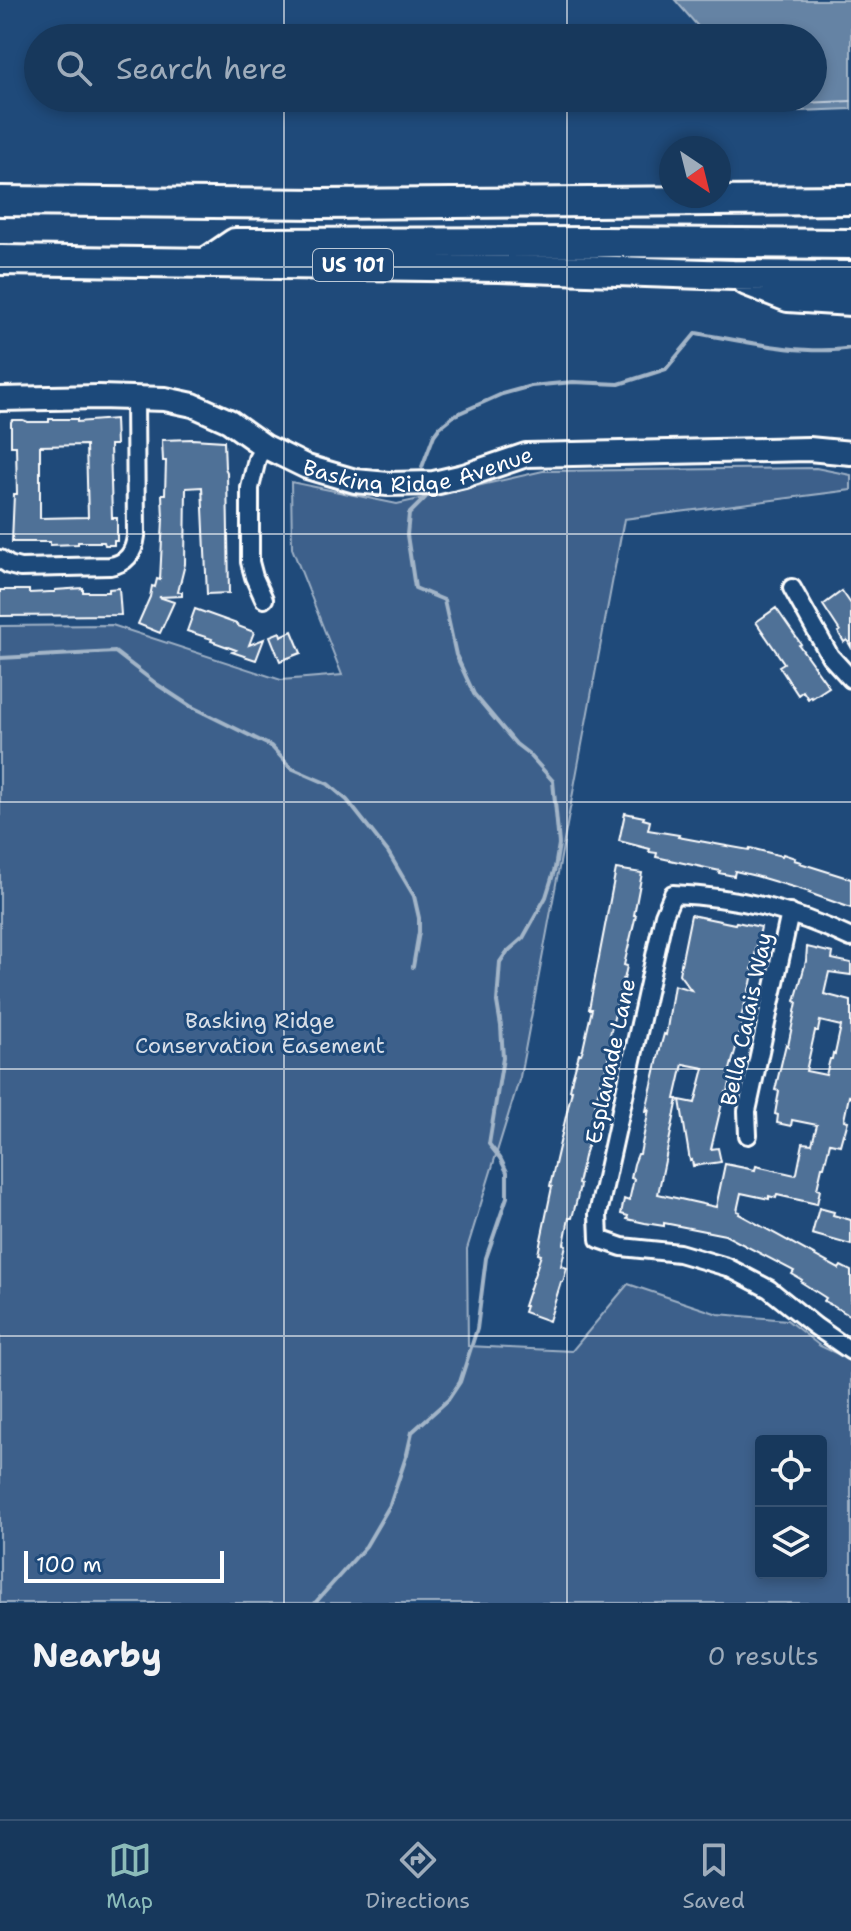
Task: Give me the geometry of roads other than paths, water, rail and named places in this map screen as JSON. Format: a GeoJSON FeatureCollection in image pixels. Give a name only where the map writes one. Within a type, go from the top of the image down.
{"type":"FeatureCollection","features":[{"type":"Feature","properties":{"kind":"highway"},"geometry":{"type":"LineString","coordinates":[[0,201],[321,204],[851,200]]}},
{"type":"Feature","properties":{"kind":"highway"},"geometry":{"type":"LineString","coordinates":[[321,204],[370,222],[751,232],[851,231]]}},
{"type":"Feature","properties":{"kind":"highway"},"geometry":{"type":"LineString","coordinates":[[207,262],[235,243],[851,244]]}},
{"type":"Feature","properties":{"kind":"highway","name":"US 101"},"geometry":{"type":"LineString","coordinates":[[0,260],[851,276]]}},
{"type":"Feature","properties":{"kind":"highway"},"geometry":{"type":"LineString","coordinates":[[733,275],[788,297],[851,301]]}},
{"type":"Feature","properties":{"kind":"street","name":"Basking Ridge Avenue"},"geometry":{"type":"LineString","coordinates":[[0,399],[135,397],[193,405],[229,421],[264,446],[307,467],[355,481],[388,484],[434,483],[526,455],[809,449],[851,453]]}},
{"type":"Feature","properties":{"kind":"street"},"geometry":{"type":"LineString","coordinates":[[0,559],[20,568],[110,566],[120,564],[129,557],[135,547],[136,536],[135,397]]}},
{"type":"Feature","properties":{"kind":"street"},"geometry":{"type":"LineString","coordinates":[[264,446],[252,474],[250,488],[250,562],[264,599]]}},
{"type":"Feature","properties":{"kind":"street"},"geometry":{"type":"LineString","coordinates":[[792,588],[830,656],[851,679]]}},
{"type":"Feature","properties":{"kind":"street","name":"Esplanade Lane"},"geometry":{"type":"LineString","coordinates":[[790,913],[768,906],[673,894],[664,915],[598,1214],[599,1239],[622,1247],[679,1253],[727,1267],[769,1289],[851,1351]]}},
{"type":"Feature","properties":{"kind":"street"},"geometry":{"type":"LineString","coordinates":[[790,913],[851,938]]}},
{"type":"Feature","properties":{"kind":"street","name":"Bella Calais Way"},"geometry":{"type":"LineString","coordinates":[[748,1135],[747,1111],[790,913]]}},
{"type":"Feature","properties":{"kind":"water"},"geometry":{"type":"Polygon","coordinates":[[[675,0],[851,0],[851,109],[827,110],[827,24],[696,24],[675,0]]]}},
{"type":"Feature","properties":{"kind":"waterway"},"geometry":{"type":"LineString","coordinates":[[422,467],[434,435],[455,415],[502,394],[531,386],[573,382],[619,384],[666,369],[696,333],[794,349],[851,348]]}},
{"type":"Feature","properties":{"kind":"waterway"},"geometry":{"type":"LineString","coordinates":[[315,1603],[366,1546],[390,1505],[412,1432],[448,1400],[460,1382],[477,1329],[486,1258],[507,1197],[507,1172],[489,1144],[503,1058],[497,1002],[500,962],[523,938],[546,897],[559,844],[553,781],[516,744],[474,694],[456,655],[444,600],[415,588],[407,535],[409,514],[425,498]]}},
{"type":"Feature","properties":{"kind":"waterway"},"geometry":{"type":"LineString","coordinates":[[0,658],[115,652],[190,706],[271,746],[291,768],[328,784],[347,800],[388,852],[414,896],[419,932],[413,967]]}},
{"type":"Feature","properties":{"kind":"park label","name":"Basking Ridge Conservation Easement"},"geometry":{"type":"Point","coordinates":[260,1032]}}]}
